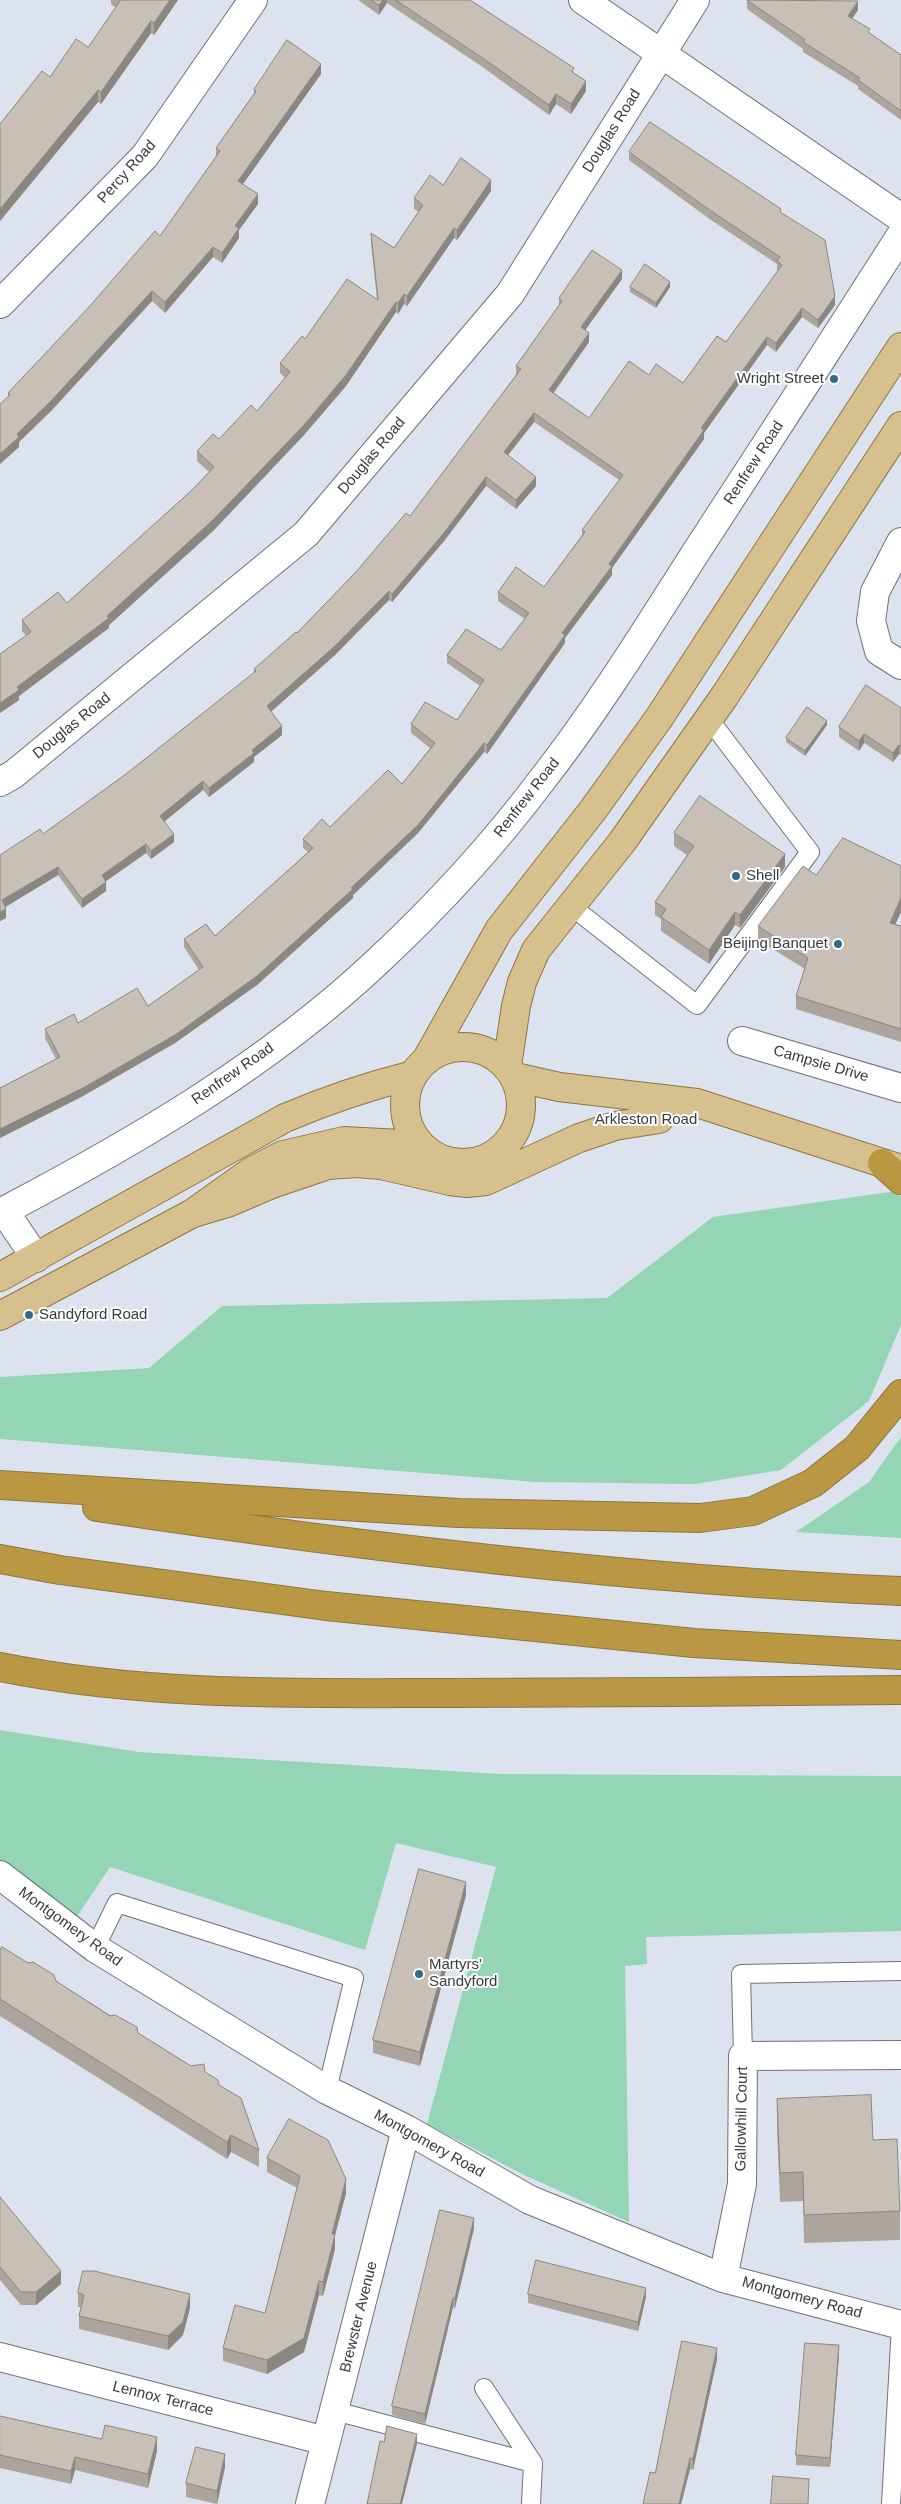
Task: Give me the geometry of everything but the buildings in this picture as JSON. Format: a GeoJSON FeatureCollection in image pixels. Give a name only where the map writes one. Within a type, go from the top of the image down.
{"type":"FeatureCollection","features":[{"type":"Feature","properties":{"kind":"highway"},"geometry":{"type":"LineString","coordinates":[[0,1485],[458,1513],[700,1518],[753,1511],[813,1483],[857,1448],[901,1394]]}},
{"type":"Feature","properties":{"kind":"highway"},"geometry":{"type":"LineString","coordinates":[[0,1492],[278,1534],[447,1555],[621,1573],[813,1587],[901,1591]]}},
{"type":"Feature","properties":{"kind":"highway"},"geometry":{"type":"LineString","coordinates":[[0,1559],[60,1570],[355,1609],[694,1643],[901,1655]]}},
{"type":"Feature","properties":{"kind":"highway"},"geometry":{"type":"LineString","coordinates":[[0,1667],[93,1681],[171,1689],[300,1692],[901,1690]]}},
{"type":"Feature","properties":{"kind":"main road"},"geometry":{"type":"LineString","coordinates":[[0,1277],[285,1118],[321,1102],[421,1066],[448,1049],[470,1046],[497,1057],[511,1072],[521,1094],[521,1112],[517,1128],[507,1143],[495,1154],[481,1160],[465,1163],[449,1161],[434,1155],[421,1146],[410,1130],[405,1112],[406,1093],[421,1066],[499,930],[593,810],[659,718],[901,347]]}},
{"type":"Feature","properties":{"kind":"main road"},"geometry":{"type":"LineString","coordinates":[[511,1072],[516,1006],[522,982],[536,950],[622,842],[709,719],[901,426]]}},
{"type":"Feature","properties":{"kind":"main road","name":"Arkleston Road"},"geometry":{"type":"LineString","coordinates":[[511,1072],[559,1088],[697,1103],[758,1122],[895,1171]]}},
{"type":"Feature","properties":{"kind":"main road","name":"Arkleston Road"},"geometry":{"type":"LineString","coordinates":[[507,1143],[591,1119],[758,1122]]}},
{"type":"Feature","properties":{"kind":"main road"},"geometry":{"type":"LineString","coordinates":[[193,1213],[230,1202],[272,1184],[328,1166],[357,1163],[381,1166],[450,1181],[486,1181],[579,1138],[615,1126],[659,1119]]}},
{"type":"Feature","properties":{"kind":"main road"},"geometry":{"type":"LineString","coordinates":[[0,1316],[193,1213],[252,1171],[283,1155],[344,1141],[421,1146]]}},
{"type":"Feature","properties":{"kind":"street","name":"Percy Road"},"geometry":{"type":"LineString","coordinates":[[0,304],[145,156],[253,0]]}},
{"type":"Feature","properties":{"kind":"street"},"geometry":{"type":"LineString","coordinates":[[583,0],[901,218]]}},
{"type":"Feature","properties":{"kind":"street","name":"Douglas Road"},"geometry":{"type":"LineString","coordinates":[[0,782],[14,774],[306,534],[510,294],[695,0]]}},
{"type":"Feature","properties":{"kind":"street","name":"Renfrew Road"},"geometry":{"type":"LineString","coordinates":[[2,1212],[167,1119],[246,1066],[317,1014],[377,962],[434,906],[492,842],[544,779],[612,682],[901,235]]}},
{"type":"Feature","properties":{"kind":"street"},"geometry":{"type":"LineString","coordinates":[[901,542],[875,592],[870,621],[879,650],[901,666]]}},
{"type":"Feature","properties":{"kind":"street","name":"Campsie Drive"},"geometry":{"type":"LineString","coordinates":[[742,1041],[901,1088]]}},
{"type":"Feature","properties":{"kind":"street"},"geometry":{"type":"LineString","coordinates":[[2,1212],[36,1258]]}},
{"type":"Feature","properties":{"kind":"street","name":"Montgomery Road"},"geometry":{"type":"LineString","coordinates":[[0,1874],[95,1948],[327,2090],[406,2129],[530,2200],[723,2278],[901,2324]]}},
{"type":"Feature","properties":{"kind":"street","name":"Gallowhill Court"},"geometry":{"type":"LineString","coordinates":[[723,2278],[742,2184],[743,2056],[901,2055]]}},
{"type":"Feature","properties":{"kind":"street","name":"Brewster Avenue"},"geometry":{"type":"LineString","coordinates":[[310,2504],[406,2129]]}},
{"type":"Feature","properties":{"kind":"street","name":"Lennox Terrace"},"geometry":{"type":"LineString","coordinates":[[0,2357],[326,2441]]}},
{"type":"Feature","properties":{"kind":"lane"},"geometry":{"type":"LineString","coordinates":[[571,906],[697,1006],[810,852],[709,719]]}},
{"type":"Feature","properties":{"kind":"lane"},"geometry":{"type":"LineString","coordinates":[[95,1948],[117,1903],[354,1978],[327,2090]]}},
{"type":"Feature","properties":{"kind":"lane"},"geometry":{"type":"LineString","coordinates":[[743,2056],[741,1974],[901,1971]]}},
{"type":"Feature","properties":{"kind":"lane"},"geometry":{"type":"LineString","coordinates":[[891,2504],[901,2324]]}},
{"type":"Feature","properties":{"kind":"lane"},"geometry":{"type":"LineString","coordinates":[[484,2388],[533,2463],[532,2504]]}},
{"type":"Feature","properties":{"kind":"lane"},"geometry":{"type":"LineString","coordinates":[[335,2411],[533,2463]]}},
{"type":"Feature","properties":{"kind":"green space"},"geometry":{"type":"Polygon","coordinates":[[[897,1191],[901,1197],[901,1325],[869,1401],[781,1470],[695,1484],[536,1482],[0,1439],[0,1377],[149,1368],[222,1306],[607,1298],[713,1217],[897,1191]]]}},
{"type":"Feature","properties":{"kind":"green space"},"geometry":{"type":"Polygon","coordinates":[[[901,1437],[901,1538],[796,1532],[869,1482],[901,1437]]]}},
{"type":"Feature","properties":{"kind":"green space"},"geometry":{"type":"Polygon","coordinates":[[[0,1730],[139,1752],[500,1774],[901,1776],[901,1931],[646,1937],[647,1964],[625,1966],[629,2222],[524,2175],[427,2124],[496,1867],[396,1843],[365,1950],[110,1867],[76,1918],[0,1860],[0,1730]]]}},
{"type":"Feature","properties":{"kind":"place","name":"Wright Street"},"geometry":{"type":"Point","coordinates":[834,379]}},
{"type":"Feature","properties":{"kind":"place","name":"Shell"},"geometry":{"type":"Point","coordinates":[736,876]}},
{"type":"Feature","properties":{"kind":"place","name":"Beijing Banquet"},"geometry":{"type":"Point","coordinates":[838,944]}},
{"type":"Feature","properties":{"kind":"place","name":"Sandyford Road"},"geometry":{"type":"Point","coordinates":[29,1315]}},
{"type":"Feature","properties":{"kind":"place","name":"Martyrs' Sandyford"},"geometry":{"type":"Point","coordinates":[419,1974]}}]}
